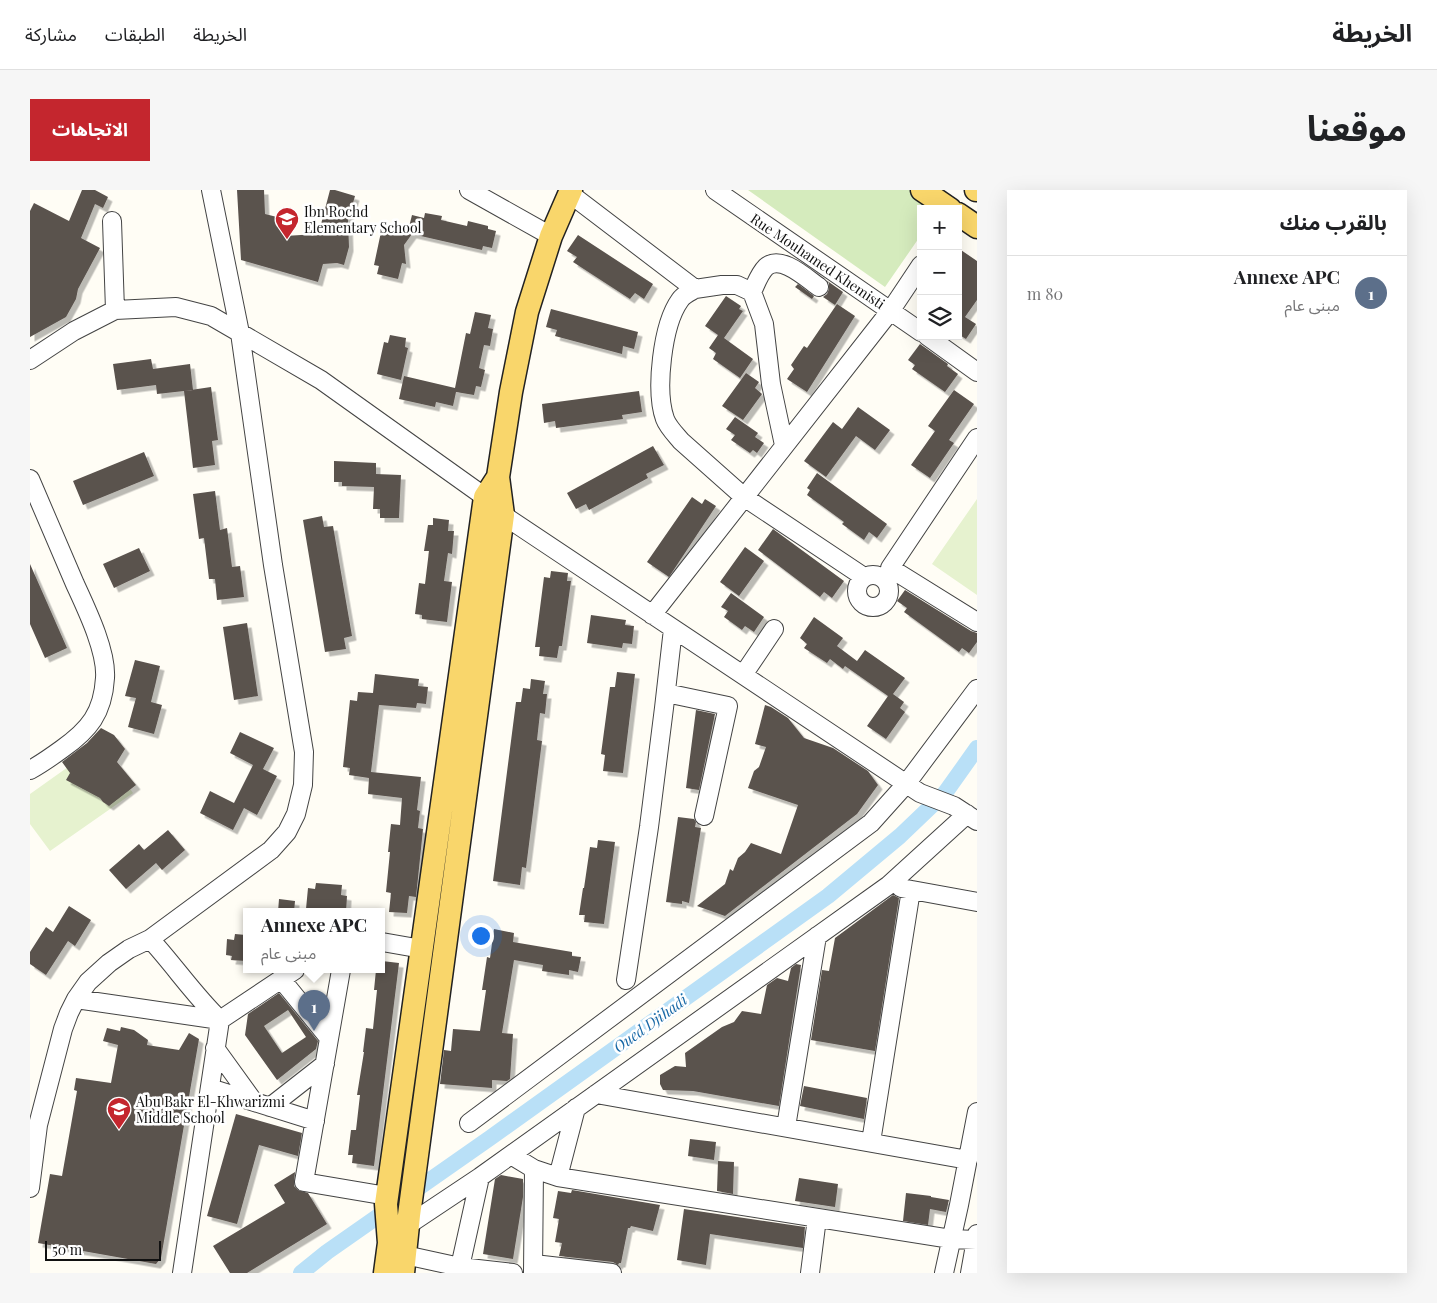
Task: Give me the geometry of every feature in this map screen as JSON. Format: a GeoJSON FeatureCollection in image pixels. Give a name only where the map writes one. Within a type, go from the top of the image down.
{"type":"FeatureCollection","features":[{"type":"Feature","properties":{"kind":"main road"},"geometry":{"type":"LineString","coordinates":[[922,190],[944,205]]}},
{"type":"Feature","properties":{"kind":"main road"},"geometry":{"type":"LineString","coordinates":[[385,1273],[399,1257],[408,1220],[503,515],[498,477],[511,392],[527,312],[551,236],[570,192]]}},
{"type":"Feature","properties":{"kind":"main road"},"geometry":{"type":"LineString","coordinates":[[962,217],[977,227]]}},
{"type":"Feature","properties":{"kind":"main road"},"geometry":{"type":"LineString","coordinates":[[399,1257],[387,1200],[485,498],[498,477]]}},
{"type":"Feature","properties":{"kind":"street"},"geometry":{"type":"LineString","coordinates":[[31,1180],[38,1125],[63,1029],[76,999],[88,982],[109,963],[150,939],[271,850],[287,832],[296,814],[303,785],[304,752],[273,565],[240,333],[210,190]]}},
{"type":"Feature","properties":{"kind":"street"},"geometry":{"type":"LineString","coordinates":[[469,190],[551,236]]}},
{"type":"Feature","properties":{"kind":"street","name":"Rue Mouhamed Khemisti"},"geometry":{"type":"LineString","coordinates":[[715,190],[917,329]]}},
{"type":"Feature","properties":{"kind":"street"},"geometry":{"type":"LineString","coordinates":[[570,192],[695,288]]}},
{"type":"Feature","properties":{"kind":"street"},"geometry":{"type":"LineString","coordinates":[[112,221],[115,310]]}},
{"type":"Feature","properties":{"kind":"street"},"geometry":{"type":"LineString","coordinates":[[752,292],[763,270],[776,262],[785,264],[819,287]]}},
{"type":"Feature","properties":{"kind":"street"},"geometry":{"type":"LineString","coordinates":[[652,615],[891,310],[917,271]]}},
{"type":"Feature","properties":{"kind":"street"},"geometry":{"type":"LineString","coordinates":[[784,445],[771,384],[764,324],[752,292],[737,285],[695,288],[680,299],[667,331],[662,355],[660,380],[662,407],[666,421],[682,441],[744,497],[864,577]]}},
{"type":"Feature","properties":{"kind":"street"},"geometry":{"type":"LineString","coordinates":[[30,360],[74,330],[115,310],[176,307],[211,316],[321,380],[485,498],[503,515],[914,788],[966,814],[889,885],[480,1177],[408,1220]]}},
{"type":"Feature","properties":{"kind":"street"},"geometry":{"type":"LineString","coordinates":[[933,340],[977,372]]}},
{"type":"Feature","properties":{"kind":"street"},"geometry":{"type":"LineString","coordinates":[[977,438],[886,573],[889,592],[885,602],[875,607],[865,605],[857,597],[857,586],[864,577],[886,573],[977,622]]}},
{"type":"Feature","properties":{"kind":"street"},"geometry":{"type":"LineString","coordinates":[[30,479],[93,626],[103,659],[105,677],[99,707],[88,728],[79,737],[42,764],[30,770]]}},
{"type":"Feature","properties":{"kind":"street"},"geometry":{"type":"LineString","coordinates":[[626,980],[649,827],[673,629]]}},
{"type":"Feature","properties":{"kind":"street"},"geometry":{"type":"LineString","coordinates":[[743,675],[774,629]]}},
{"type":"Feature","properties":{"kind":"street"},"geometry":{"type":"LineString","coordinates":[[469,1123],[871,823],[914,788],[977,689]]}},
{"type":"Feature","properties":{"kind":"street"},"geometry":{"type":"LineString","coordinates":[[666,693],[728,706],[704,816]]}},
{"type":"Feature","properties":{"kind":"street"},"geometry":{"type":"LineString","coordinates":[[889,885],[977,902]]}},
{"type":"Feature","properties":{"kind":"street"},"geometry":{"type":"LineString","coordinates":[[871,1142],[911,890]]}},
{"type":"Feature","properties":{"kind":"street"},"geometry":{"type":"LineString","coordinates":[[786,1127],[817,936]]}},
{"type":"Feature","properties":{"kind":"street"},"geometry":{"type":"LineString","coordinates":[[150,939],[171,962],[197,996],[220,1020]]}},
{"type":"Feature","properties":{"kind":"street"},"geometry":{"type":"LineString","coordinates":[[385,943],[422,949]]}},
{"type":"Feature","properties":{"kind":"street"},"geometry":{"type":"LineString","coordinates":[[340,973],[304,1182],[387,1200]]}},
{"type":"Feature","properties":{"kind":"street"},"geometry":{"type":"LineString","coordinates":[[76,999],[220,1020],[288,975],[329,1038]]}},
{"type":"Feature","properties":{"kind":"street"},"geometry":{"type":"LineString","coordinates":[[182,1273],[220,1020]]}},
{"type":"Feature","properties":{"kind":"street"},"geometry":{"type":"LineString","coordinates":[[215,1048],[262,1104]]}},
{"type":"Feature","properties":{"kind":"street"},"geometry":{"type":"LineString","coordinates":[[262,1104],[324,1064]]}},
{"type":"Feature","properties":{"kind":"street"},"geometry":{"type":"LineString","coordinates":[[210,1088],[315,1121]]}},
{"type":"Feature","properties":{"kind":"street"},"geometry":{"type":"LineString","coordinates":[[596,1094],[968,1160]]}},
{"type":"Feature","properties":{"kind":"street"},"geometry":{"type":"LineString","coordinates":[[558,1177],[576,1108]]}},
{"type":"Feature","properties":{"kind":"street"},"geometry":{"type":"LineString","coordinates":[[944,1273],[977,1112]]}},
{"type":"Feature","properties":{"kind":"street"},"geometry":{"type":"LineString","coordinates":[[511,1155],[534,1169],[558,1177],[951,1239],[976,1237],[970,1273]]}},
{"type":"Feature","properties":{"kind":"street"},"geometry":{"type":"LineString","coordinates":[[534,1169],[534,1268],[612,1273]]}},
{"type":"Feature","properties":{"kind":"street"},"geometry":{"type":"LineString","coordinates":[[460,1267],[480,1177]]}},
{"type":"Feature","properties":{"kind":"street"},"geometry":{"type":"LineString","coordinates":[[810,1273],[817,1218]]}},
{"type":"Feature","properties":{"kind":"street"},"geometry":{"type":"LineString","coordinates":[[399,1257],[513,1273]]}},
{"type":"Feature","properties":{"kind":"green space"},"geometry":{"type":"Polygon","coordinates":[[[748,190],[909,190],[933,205],[917,205],[917,241],[885,287],[748,190]]]}},
{"type":"Feature","properties":{"kind":"green space"},"geometry":{"type":"Polygon","coordinates":[[[977,499],[977,595],[932,564],[977,499]]]}},
{"type":"Feature","properties":{"kind":"green space"},"geometry":{"type":"Polygon","coordinates":[[[99,745],[133,793],[50,851],[30,824],[30,794],[99,745]]]}},
{"type":"Feature","properties":{"kind":"building"},"geometry":{"type":"Polygon","coordinates":[[[82,190],[95,190],[108,197],[103,208],[95,204],[81,238],[100,248],[78,289],[76,299],[66,317],[30,337],[30,211],[34,203],[69,221],[82,190]]]}},
{"type":"Feature","properties":{"kind":"building"},"geometry":{"type":"Polygon","coordinates":[[[237,190],[264,190],[265,214],[285,219],[285,236],[317,234],[316,227],[320,228],[330,190],[355,196],[348,220],[349,247],[344,265],[337,263],[323,264],[318,282],[241,260],[237,190]]]}},
{"type":"Feature","properties":{"kind":"building"},"geometry":{"type":"Polygon","coordinates":[[[425,213],[442,216],[441,220],[467,226],[468,221],[488,226],[488,229],[496,231],[492,248],[483,246],[482,250],[412,234],[404,245],[406,264],[402,263],[398,279],[377,274],[379,266],[374,265],[381,232],[384,233],[386,226],[408,231],[412,215],[424,218],[425,213]]]}},
{"type":"Feature","properties":{"kind":"building"},"geometry":{"type":"Polygon","coordinates":[[[578,235],[653,284],[644,299],[635,293],[630,299],[573,262],[577,257],[567,251],[578,235]]]}},
{"type":"Feature","properties":{"kind":"building"},"geometry":{"type":"Polygon","coordinates":[[[962,251],[977,261],[977,300],[965,317],[976,324],[966,339],[962,336],[962,251]]]}},
{"type":"Feature","properties":{"kind":"building"},"geometry":{"type":"Polygon","coordinates":[[[826,280],[843,292],[835,305],[823,297],[829,289],[829,283],[826,280]]]}},
{"type":"Feature","properties":{"kind":"building"},"geometry":{"type":"Polygon","coordinates":[[[798,284],[814,296],[812,299],[795,287],[798,284]]]}},
{"type":"Feature","properties":{"kind":"building"},"geometry":{"type":"Polygon","coordinates":[[[726,296],[741,306],[739,309],[743,311],[724,338],[753,359],[740,378],[713,359],[716,353],[709,348],[718,335],[705,326],[726,296]]]}},
{"type":"Feature","properties":{"kind":"building"},"geometry":{"type":"Polygon","coordinates":[[[837,304],[855,316],[807,392],[787,379],[794,369],[791,365],[804,346],[807,348],[837,304]]]}},
{"type":"Feature","properties":{"kind":"building"},"geometry":{"type":"Polygon","coordinates":[[[551,309],[638,332],[634,349],[623,346],[622,354],[555,336],[557,330],[546,327],[551,309]]]}},
{"type":"Feature","properties":{"kind":"building"},"geometry":{"type":"Polygon","coordinates":[[[475,312],[491,315],[488,328],[493,329],[490,346],[484,345],[479,368],[485,370],[481,387],[476,386],[474,395],[456,392],[453,406],[436,402],[435,407],[399,399],[404,376],[455,388],[466,333],[470,334],[475,312]]]}},
{"type":"Feature","properties":{"kind":"building"},"geometry":{"type":"Polygon","coordinates":[[[390,335],[406,338],[405,347],[408,348],[401,380],[377,374],[384,342],[388,343],[390,335]]]}},
{"type":"Feature","properties":{"kind":"building"},"geometry":{"type":"Polygon","coordinates":[[[920,344],[948,364],[947,366],[958,374],[945,392],[912,369],[915,365],[908,360],[920,344]]]}},
{"type":"Feature","properties":{"kind":"building"},"geometry":{"type":"Polygon","coordinates":[[[151,359],[153,369],[190,364],[193,390],[157,394],[156,385],[117,390],[113,364],[151,359]]]}},
{"type":"Feature","properties":{"kind":"building"},"geometry":{"type":"Polygon","coordinates":[[[746,373],[759,382],[755,388],[762,394],[743,420],[722,406],[746,373]]]}},
{"type":"Feature","properties":{"kind":"building"},"geometry":{"type":"Polygon","coordinates":[[[211,387],[218,440],[212,441],[215,465],[193,468],[184,391],[211,387]]]}},
{"type":"Feature","properties":{"kind":"building"},"geometry":{"type":"Polygon","coordinates":[[[954,390],[974,404],[949,440],[954,443],[930,478],[911,465],[935,431],[928,426],[954,390]]]}},
{"type":"Feature","properties":{"kind":"building"},"geometry":{"type":"Polygon","coordinates":[[[639,391],[642,412],[622,415],[623,419],[556,428],[555,421],[544,423],[542,404],[639,391]]]}},
{"type":"Feature","properties":{"kind":"building"},"geometry":{"type":"Polygon","coordinates":[[[858,407],[890,430],[875,450],[856,436],[826,477],[804,461],[833,422],[842,429],[858,407]]]}},
{"type":"Feature","properties":{"kind":"building"},"geometry":{"type":"Polygon","coordinates":[[[735,417],[758,433],[755,437],[764,443],[757,453],[753,450],[750,453],[731,440],[735,435],[726,429],[735,417]]]}},
{"type":"Feature","properties":{"kind":"building"},"geometry":{"type":"Polygon","coordinates":[[[653,446],[664,465],[646,474],[648,478],[589,510],[586,504],[576,509],[567,493],[653,446]]]}},
{"type":"Feature","properties":{"kind":"building"},"geometry":{"type":"Polygon","coordinates":[[[144,452],[154,476],[83,505],[73,481],[144,452]]]}},
{"type":"Feature","properties":{"kind":"building"},"geometry":{"type":"Polygon","coordinates":[[[334,461],[376,463],[376,474],[401,475],[399,518],[380,518],[380,509],[373,509],[374,487],[342,486],[342,482],[334,482],[334,461]]]}},
{"type":"Feature","properties":{"kind":"building"},"geometry":{"type":"Polygon","coordinates":[[[817,473],[887,524],[877,538],[869,532],[864,540],[842,524],[844,522],[807,495],[810,490],[807,488],[817,473]]]}},
{"type":"Feature","properties":{"kind":"building"},"geometry":{"type":"Polygon","coordinates":[[[215,491],[220,530],[227,528],[232,567],[240,566],[244,597],[217,600],[215,579],[209,579],[204,538],[199,539],[193,494],[215,491]]]}},
{"type":"Feature","properties":{"kind":"building"},"geometry":{"type":"Polygon","coordinates":[[[692,497],[702,504],[705,499],[716,506],[669,577],[647,562],[692,497]]]}},
{"type":"Feature","properties":{"kind":"building"},"geometry":{"type":"Polygon","coordinates":[[[322,516],[324,527],[333,526],[352,636],[344,638],[346,649],[325,652],[303,520],[322,516]]]}},
{"type":"Feature","properties":{"kind":"building"},"geometry":{"type":"Polygon","coordinates":[[[433,518],[449,520],[448,531],[454,531],[452,554],[448,553],[444,581],[452,582],[447,622],[422,619],[422,615],[415,614],[419,583],[425,584],[429,551],[424,551],[428,525],[433,525],[433,518]]]}},
{"type":"Feature","properties":{"kind":"building"},"geometry":{"type":"Polygon","coordinates":[[[773,529],[844,581],[832,598],[824,592],[820,597],[758,550],[773,529]]]}},
{"type":"Feature","properties":{"kind":"building"},"geometry":{"type":"Polygon","coordinates":[[[745,547],[764,561],[739,596],[720,582],[745,547]]]}},
{"type":"Feature","properties":{"kind":"building"},"geometry":{"type":"Polygon","coordinates":[[[139,548],[150,571],[114,588],[103,564],[139,548]]]}},
{"type":"Feature","properties":{"kind":"building"},"geometry":{"type":"Polygon","coordinates":[[[30,564],[67,648],[45,658],[30,624],[30,564]]]}},
{"type":"Feature","properties":{"kind":"building"},"geometry":{"type":"Polygon","coordinates":[[[551,571],[568,573],[567,581],[571,581],[562,646],[559,646],[557,658],[539,656],[540,647],[535,647],[544,577],[550,578],[551,571]]]}},
{"type":"Feature","properties":{"kind":"building"},"geometry":{"type":"Polygon","coordinates":[[[905,590],[977,633],[977,642],[969,653],[962,648],[959,652],[904,612],[907,608],[897,601],[905,590]]]}},
{"type":"Feature","properties":{"kind":"building"},"geometry":{"type":"Polygon","coordinates":[[[731,593],[764,617],[754,632],[745,626],[742,630],[724,617],[728,611],[721,607],[731,593]]]}},
{"type":"Feature","properties":{"kind":"building"},"geometry":{"type":"Polygon","coordinates":[[[591,615],[626,620],[625,625],[634,626],[632,644],[623,643],[622,648],[587,643],[591,615]]]}},
{"type":"Feature","properties":{"kind":"building"},"geometry":{"type":"Polygon","coordinates":[[[814,617],[843,638],[837,646],[857,661],[865,650],[905,678],[893,694],[904,702],[900,708],[905,712],[886,739],[867,726],[888,696],[845,666],[843,669],[830,659],[827,663],[804,648],[807,644],[800,638],[814,617]]]}},
{"type":"Feature","properties":{"kind":"building"},"geometry":{"type":"Polygon","coordinates":[[[247,623],[258,696],[234,700],[223,627],[247,623]]]}},
{"type":"Feature","properties":{"kind":"building"},"geometry":{"type":"Polygon","coordinates":[[[135,660],[160,666],[151,702],[162,705],[154,734],[128,727],[136,698],[125,696],[135,660]]]}},
{"type":"Feature","properties":{"kind":"building"},"geometry":{"type":"Polygon","coordinates":[[[617,672],[635,674],[623,773],[603,771],[605,755],[601,754],[610,687],[615,687],[617,672]]]}},
{"type":"Feature","properties":{"kind":"building"},"geometry":{"type":"Polygon","coordinates":[[[375,674],[419,679],[418,686],[428,687],[426,704],[417,703],[416,708],[379,705],[371,772],[421,777],[417,810],[420,811],[418,828],[423,829],[418,878],[416,897],[409,896],[407,913],[389,912],[391,893],[386,892],[391,824],[400,825],[402,798],[368,794],[369,778],[349,775],[350,768],[343,767],[350,700],[357,701],[358,692],[373,693],[375,674]]]}},
{"type":"Feature","properties":{"kind":"building"},"geometry":{"type":"Polygon","coordinates":[[[531,679],[545,681],[543,694],[547,694],[545,714],[540,713],[537,740],[542,741],[526,868],[522,867],[520,885],[493,881],[516,702],[521,702],[523,688],[530,689],[531,679]]]}},
{"type":"Feature","properties":{"kind":"building"},"geometry":{"type":"Polygon","coordinates":[[[765,705],[788,718],[804,738],[833,748],[868,771],[878,785],[857,814],[725,916],[697,906],[725,884],[730,869],[733,871],[738,858],[751,843],[781,854],[798,805],[748,788],[754,771],[759,767],[766,747],[755,744],[765,705]]]}},
{"type":"Feature","properties":{"kind":"building"},"geometry":{"type":"Polygon","coordinates":[[[696,710],[715,714],[699,790],[686,788],[696,710]]]}},
{"type":"Feature","properties":{"kind":"building"},"geometry":{"type":"Polygon","coordinates":[[[101,728],[114,735],[125,749],[117,762],[136,785],[109,806],[100,798],[66,780],[70,773],[62,762],[87,743],[101,728]]]}},
{"type":"Feature","properties":{"kind":"building"},"geometry":{"type":"Polygon","coordinates":[[[240,732],[274,748],[263,769],[277,776],[257,815],[244,808],[233,830],[200,813],[210,791],[234,803],[253,765],[230,753],[240,732]]]}},
{"type":"Feature","properties":{"kind":"building"},"geometry":{"type":"Polygon","coordinates":[[[678,817],[694,819],[696,822],[695,827],[701,828],[689,903],[682,901],[682,904],[666,902],[678,817]]]}},
{"type":"Feature","properties":{"kind":"building"},"geometry":{"type":"Polygon","coordinates":[[[168,830],[185,850],[162,870],[156,863],[126,889],[109,870],[139,844],[144,850],[168,830]]]}},
{"type":"Feature","properties":{"kind":"building"},"geometry":{"type":"Polygon","coordinates":[[[598,840],[615,842],[604,924],[584,922],[585,915],[579,915],[590,847],[597,848],[598,840]]]}},
{"type":"Feature","properties":{"kind":"building"},"geometry":{"type":"Polygon","coordinates":[[[316,883],[342,885],[341,895],[347,896],[346,908],[306,908],[308,888],[315,889],[316,883]]]}},
{"type":"Feature","properties":{"kind":"building"},"geometry":{"type":"Polygon","coordinates":[[[893,895],[899,898],[875,1051],[811,1040],[822,970],[829,971],[835,938],[893,895]]]}},
{"type":"Feature","properties":{"kind":"building"},"geometry":{"type":"Polygon","coordinates":[[[279,899],[295,901],[294,908],[278,908],[279,899]]]}},
{"type":"Feature","properties":{"kind":"building"},"geometry":{"type":"Polygon","coordinates":[[[69,906],[91,920],[75,946],[68,941],[46,975],[30,964],[30,952],[46,927],[53,932],[69,906]]]}},
{"type":"Feature","properties":{"kind":"building"},"geometry":{"type":"Polygon","coordinates":[[[494,929],[514,933],[513,942],[572,952],[572,956],[581,957],[578,972],[569,970],[569,975],[542,971],[543,965],[514,960],[502,1033],[513,1034],[510,1079],[507,1081],[492,1080],[492,1088],[440,1084],[444,1050],[451,1051],[453,1029],[480,1031],[486,990],[482,990],[487,957],[490,958],[494,929]]]}},
{"type":"Feature","properties":{"kind":"building"},"geometry":{"type":"Polygon","coordinates":[[[235,934],[243,935],[243,961],[231,960],[232,956],[226,955],[227,939],[234,940],[235,934]]]}},
{"type":"Feature","properties":{"kind":"building"},"geometry":{"type":"Polygon","coordinates":[[[385,961],[399,963],[374,1166],[352,1163],[353,1155],[348,1155],[351,1130],[356,1130],[360,1095],[357,1095],[366,1028],[373,1029],[377,990],[374,990],[376,973],[385,973],[385,961]]]}},
{"type":"Feature","properties":{"kind":"building"},"geometry":{"type":"Polygon","coordinates":[[[796,964],[801,965],[779,1106],[693,1091],[663,1090],[660,1084],[660,1075],[675,1066],[686,1067],[685,1053],[722,1027],[734,1022],[742,1011],[761,1014],[767,985],[777,978],[788,981],[791,968],[796,964]]]}},
{"type":"Feature","properties":{"kind":"building"},"geometry":{"type":"Polygon","coordinates":[[[279,993],[318,1041],[316,1049],[277,1080],[245,1035],[248,1014],[279,993]],[[288,1010],[264,1026],[282,1053],[306,1037],[288,1010]]]}},
{"type":"Feature","properties":{"kind":"building","name":"Abu Bakr El-Khwarizmi Middle School"},"geometry":{"type":"Polygon","coordinates":[[[121,1027],[134,1030],[148,1040],[147,1045],[179,1050],[189,1033],[199,1039],[161,1258],[156,1264],[38,1243],[50,1174],[62,1176],[77,1091],[74,1090],[76,1078],[111,1083],[118,1045],[103,1041],[107,1028],[120,1031],[121,1027]]]}},
{"type":"Feature","properties":{"kind":"building"},"geometry":{"type":"Polygon","coordinates":[[[804,1086],[867,1098],[864,1119],[800,1106],[804,1086]]]}},
{"type":"Feature","properties":{"kind":"building"},"geometry":{"type":"Polygon","coordinates":[[[236,1114],[302,1133],[298,1156],[259,1145],[237,1224],[207,1216],[236,1114]]]}},
{"type":"Feature","properties":{"kind":"building"},"geometry":{"type":"Polygon","coordinates":[[[690,1139],[716,1142],[714,1160],[688,1156],[690,1139]]]}},
{"type":"Feature","properties":{"kind":"building"},"geometry":{"type":"Polygon","coordinates":[[[718,1161],[734,1162],[733,1194],[717,1191],[718,1161]]]}},
{"type":"Feature","properties":{"kind":"building"},"geometry":{"type":"Polygon","coordinates":[[[295,1172],[294,1186],[298,1190],[308,1193],[327,1224],[247,1273],[230,1273],[213,1246],[285,1203],[274,1185],[295,1172]]]}},
{"type":"Feature","properties":{"kind":"building"},"geometry":{"type":"Polygon","coordinates":[[[501,1175],[523,1179],[523,1197],[513,1259],[483,1254],[495,1179],[501,1175]]]}},
{"type":"Feature","properties":{"kind":"building"},"geometry":{"type":"Polygon","coordinates":[[[799,1178],[838,1184],[835,1207],[795,1201],[799,1178]]]}},
{"type":"Feature","properties":{"kind":"building"},"geometry":{"type":"Polygon","coordinates":[[[572,1190],[660,1205],[653,1231],[631,1226],[628,1228],[621,1263],[618,1265],[613,1262],[559,1256],[562,1243],[555,1242],[559,1219],[553,1218],[558,1191],[571,1193],[572,1190]]]}},
{"type":"Feature","properties":{"kind":"building"},"geometry":{"type":"Polygon","coordinates":[[[906,1193],[949,1200],[946,1212],[930,1209],[928,1225],[903,1221],[906,1193]]]}},
{"type":"Feature","properties":{"kind":"building"},"geometry":{"type":"Polygon","coordinates":[[[684,1209],[805,1227],[803,1248],[710,1234],[706,1265],[677,1260],[684,1209]]]}},
{"type":"Feature","properties":{"kind":"waterway","name":"Oued Djihadi"},"geometry":{"type":"LineString","coordinates":[[301,1273],[327,1252],[828,896],[900,836],[945,793],[977,748]]}},
{"type":"Feature","properties":{"kind":"place","name":"Ibn Rochd Elementary School"},"geometry":{"type":"Point","coordinates":[287,240]}},
{"type":"Feature","properties":{"kind":"place","name":"Annexe APC"},"geometry":{"type":"Point","coordinates":[314,1031]}},
{"type":"Feature","properties":{"kind":"place","name":"Abu Bakr El-Khwarizmi Middle School"},"geometry":{"type":"Point","coordinates":[119,1130]}}]}
